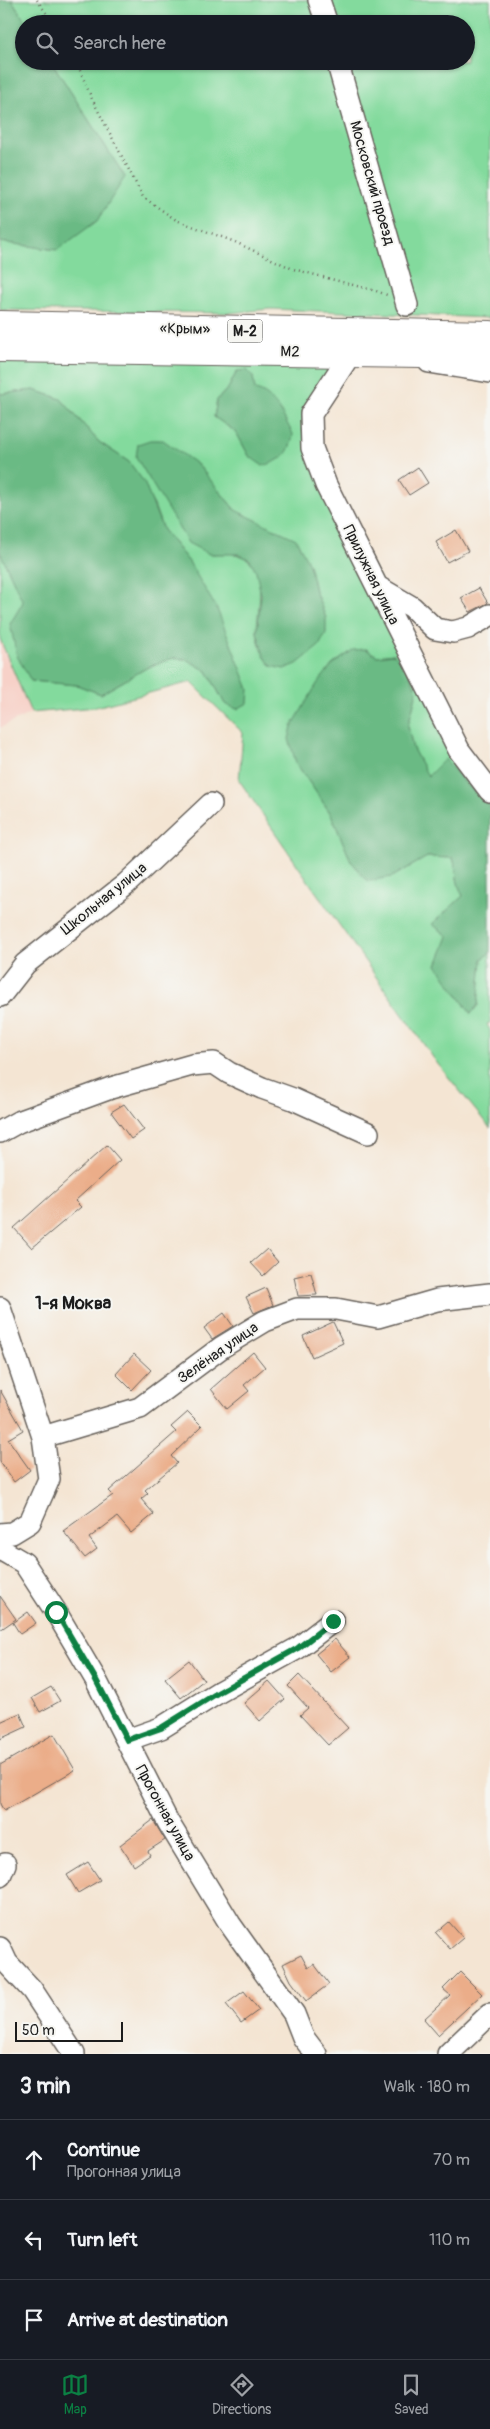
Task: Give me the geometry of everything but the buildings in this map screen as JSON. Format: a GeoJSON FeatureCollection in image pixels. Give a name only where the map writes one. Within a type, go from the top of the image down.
{"type":"FeatureCollection","features":[{"type":"Feature","properties":{"kind":"highway","name":"«Крым»"},"geometry":{"type":"LineString","coordinates":[[0,325],[490,335]]}},
{"type":"Feature","properties":{"kind":"highway","name":"М2"},"geometry":{"type":"LineString","coordinates":[[0,348],[490,355]]}},
{"type":"Feature","properties":{"kind":"street"},"geometry":{"type":"LineString","coordinates":[[318,0],[323,15]]}},
{"type":"Feature","properties":{"kind":"street","name":"Московский проезд"},"geometry":{"type":"LineString","coordinates":[[340,70],[407,305]]}},
{"type":"Feature","properties":{"kind":"street","name":"Прилужная улица"},"geometry":{"type":"LineString","coordinates":[[351,353],[311,414],[312,448],[326,485],[458,750],[490,791]]}},
{"type":"Feature","properties":{"kind":"street"},"geometry":{"type":"LineString","coordinates":[[409,354],[413,359],[490,372]]}},
{"type":"Feature","properties":{"kind":"street"},"geometry":{"type":"LineString","coordinates":[[378,587],[412,607],[435,628],[452,632],[468,628],[490,615]]}},
{"type":"Feature","properties":{"kind":"street","name":"Школьная улица"},"geometry":{"type":"LineString","coordinates":[[0,996],[25,964],[126,884],[211,804]]}},
{"type":"Feature","properties":{"kind":"street"},"geometry":{"type":"LineString","coordinates":[[0,1132],[18,1122],[111,1088],[192,1065],[214,1063],[254,1084],[293,1098],[368,1133]]}},
{"type":"Feature","properties":{"kind":"street","name":"Зелёная улица"},"geometry":{"type":"LineString","coordinates":[[43,1437],[140,1408],[222,1347],[265,1321],[297,1309],[336,1309],[378,1317],[437,1300],[490,1294]]}},
{"type":"Feature","properties":{"kind":"street"},"geometry":{"type":"LineString","coordinates":[[0,1308],[43,1437],[49,1479],[30,1522],[12,1533],[0,1534]]}},
{"type":"Feature","properties":{"kind":"street","name":"Прогонная улица"},"geometry":{"type":"LineString","coordinates":[[0,1549],[24,1563],[51,1604],[96,1680],[168,1822],[230,1924],[294,2014],[303,2037],[316,2054]]}},
{"type":"Feature","properties":{"kind":"street"},"geometry":{"type":"LineString","coordinates":[[127,1740],[161,1728],[219,1692],[298,1648],[333,1621]]}},
{"type":"Feature","properties":{"kind":"street"},"geometry":{"type":"LineString","coordinates":[[0,1948],[7,1963],[32,1990],[74,2054]]}},
{"type":"Feature","properties":{"kind":"street"},"geometry":{"type":"LineString","coordinates":[[448,2054],[490,2014]]}},
{"type":"Feature","properties":{"kind":"path"},"geometry":{"type":"LineString","coordinates":[[37,0],[48,15]]}},
{"type":"Feature","properties":{"kind":"path"},"geometry":{"type":"LineString","coordinates":[[80,70],[92,99],[143,197],[176,220],[235,242],[294,269],[376,290],[407,305]]}},
{"type":"Feature","properties":{"kind":"shaded area"},"geometry":{"type":"Polygon","coordinates":[[[0,639],[31,713],[0,728],[0,639]]]}},
{"type":"Feature","properties":{"kind":"green space"},"geometry":{"type":"Polygon","coordinates":[[[0,0],[12,0],[21,15],[15,15],[15,70],[57,70],[125,177],[97,221],[57,250],[0,242],[0,0]]]}},
{"type":"Feature","properties":{"kind":"green space"},"geometry":{"type":"Polygon","coordinates":[[[12,0],[490,0],[490,318],[270,309],[230,313],[0,310],[0,242],[57,250],[125,177],[57,70],[475,70],[475,15],[21,15],[12,0]]]}},
{"type":"Feature","properties":{"kind":"green space"},"geometry":{"type":"Polygon","coordinates":[[[0,346],[346,352],[303,430],[490,794],[490,806],[465,783],[445,760],[428,777],[413,749],[408,726],[417,691],[394,654],[377,656],[366,649],[296,763],[331,814],[351,861],[392,877],[427,857],[453,858],[463,896],[433,924],[449,936],[437,965],[478,1005],[482,959],[490,953],[490,1023],[487,1024],[490,1030],[490,1128],[437,1063],[239,780],[243,733],[191,682],[96,707],[31,713],[0,639],[0,552],[24,602],[31,681],[77,685],[101,694],[148,667],[173,658],[186,659],[207,671],[225,704],[249,689],[189,562],[163,530],[154,505],[129,462],[99,442],[61,399],[34,390],[0,394],[0,346]],[[237,371],[229,387],[217,400],[214,417],[236,432],[249,456],[255,390],[253,377],[237,371]],[[198,465],[209,554],[236,554],[249,560],[255,567],[260,588],[257,631],[262,649],[271,666],[326,618],[315,591],[309,564],[235,510],[198,465]]]}},
{"type":"Feature","properties":{"kind":"green space"},"geometry":{"type":"Polygon","coordinates":[[[247,370],[253,377],[255,390],[262,392],[273,401],[293,434],[290,447],[284,456],[263,466],[249,456],[236,432],[214,417],[217,400],[229,387],[237,371],[247,370]]]}},
{"type":"Feature","properties":{"kind":"green space"},"geometry":{"type":"Polygon","coordinates":[[[34,390],[61,399],[99,442],[129,462],[144,482],[163,530],[189,562],[217,609],[249,689],[248,703],[237,709],[225,704],[207,671],[186,659],[173,658],[148,667],[101,694],[77,685],[31,681],[17,656],[10,624],[23,602],[0,552],[0,394],[34,390]]]}},
{"type":"Feature","properties":{"kind":"green space"},"geometry":{"type":"Polygon","coordinates":[[[150,440],[163,440],[198,465],[235,510],[296,539],[309,564],[315,591],[326,618],[326,633],[319,646],[297,664],[284,669],[271,666],[264,656],[257,632],[261,595],[256,571],[250,560],[239,554],[209,554],[188,543],[136,457],[138,444],[150,440]]]}},
{"type":"Feature","properties":{"kind":"green space"},"geometry":{"type":"Polygon","coordinates":[[[366,649],[377,656],[394,654],[407,668],[417,691],[408,726],[413,749],[428,776],[445,759],[465,783],[490,806],[490,953],[482,959],[478,1005],[471,1014],[437,965],[448,936],[432,924],[463,896],[453,858],[427,857],[392,877],[367,881],[351,861],[331,814],[296,763],[289,739],[292,726],[317,684],[332,665],[353,650],[366,649]]]}},
{"type":"Feature","properties":{"kind":"district","name":"1-я Моква"},"geometry":{"type":"Point","coordinates":[73,1303]}},
{"type":"Feature","properties":{"kind":"route"},"geometry":{"type":"LineString","coordinates":[[56,1612],[96,1680],[127,1740],[161,1728],[219,1692],[298,1648],[333,1621]]}}]}
